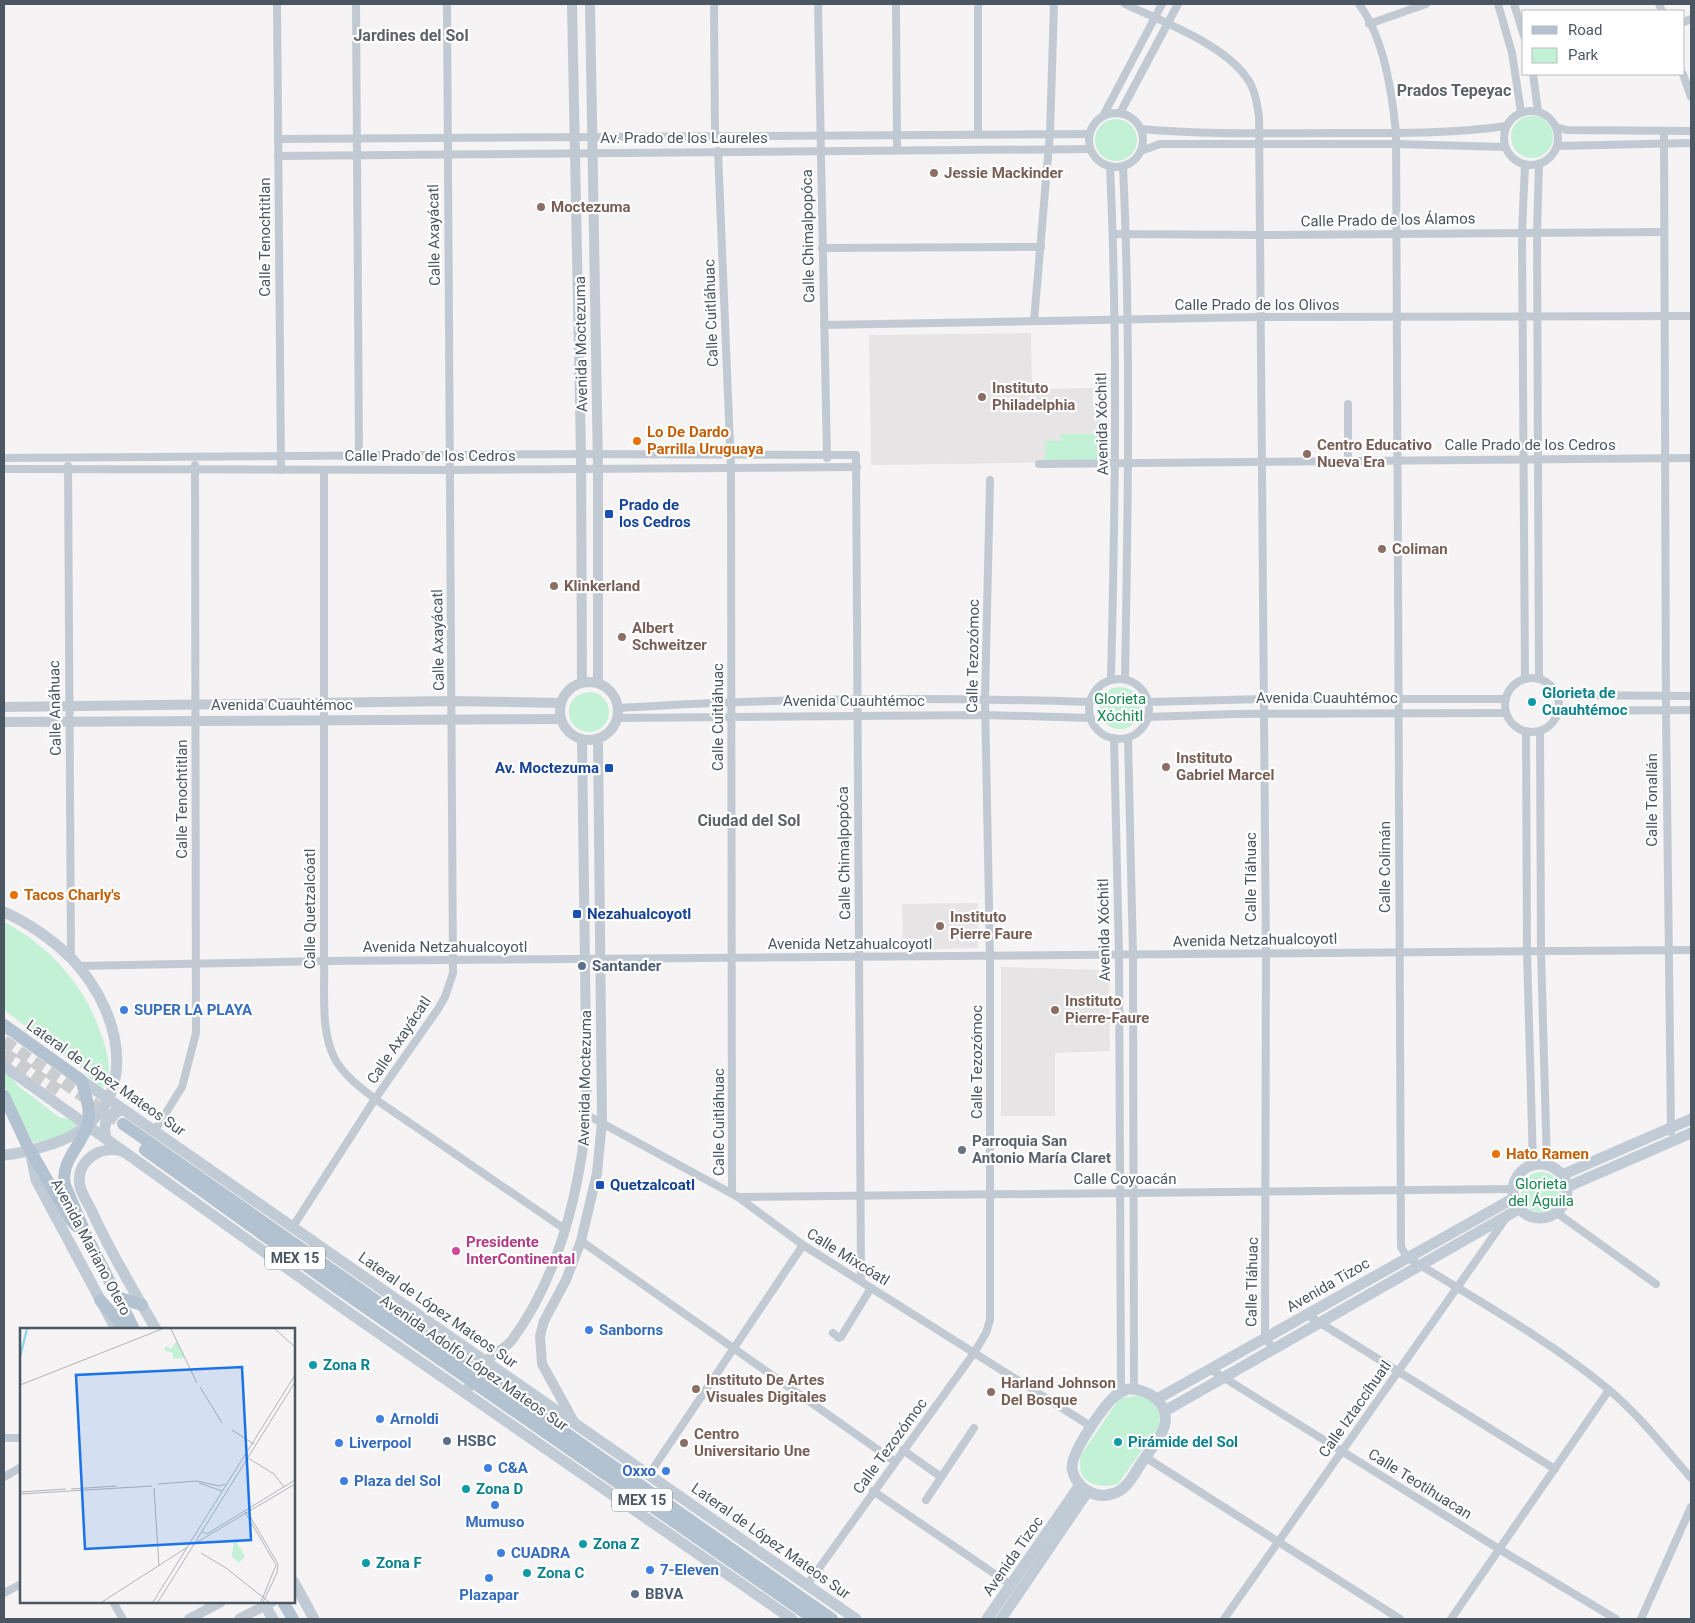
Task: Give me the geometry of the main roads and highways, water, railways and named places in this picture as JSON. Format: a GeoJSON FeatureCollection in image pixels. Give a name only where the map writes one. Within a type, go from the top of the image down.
{"type":"FeatureCollection","features":[{"type":"Feature","properties":{"kind":"main road"},"geometry":{"type":"LineString","coordinates":[[4,912],[39,932],[74,962],[93,986],[108,1016],[118,1051],[118,1068],[108,1100],[87,1126],[68,1138],[30,1151],[4,1156]]}},
{"type":"Feature","properties":{"kind":"main road","name":"Lateral de López Mateos Sur"},"geometry":{"type":"LineString","coordinates":[[4,1024],[108,1100],[292,1228],[479,1372],[577,1427],[856,1619]]}},
{"type":"Feature","properties":{"kind":"main road"},"geometry":{"type":"LineString","coordinates":[[4,1066],[354,1316],[792,1619]]}},
{"type":"Feature","properties":{"kind":"main road","name":"Avenida Mariano Otero"},"geometry":{"type":"LineString","coordinates":[[81,1080],[88,1105],[87,1126],[64,1170],[63,1178],[68,1195],[87,1237],[134,1328]]}},
{"type":"Feature","properties":{"kind":"main road","name":"Avenida Mariano Otero"},"geometry":{"type":"LineString","coordinates":[[4,1096],[30,1151],[70,1219],[87,1237]]}},
{"type":"Feature","properties":{"kind":"main road"},"geometry":{"type":"LineString","coordinates":[[106,1138],[105,1126],[108,1118],[115,1112],[123,1110]]}},
{"type":"Feature","properties":{"kind":"main road"},"geometry":{"type":"LineString","coordinates":[[1562,1175],[1691,1119]]}},
{"type":"Feature","properties":{"kind":"main road","name":"Avenida Adolfo López Mateos Sur"},"geometry":{"type":"LineString","coordinates":[[120,1128],[479,1372],[814,1617],[832,1619]]}},
{"type":"Feature","properties":{"kind":"main road"},"geometry":{"type":"LineString","coordinates":[[1567,1187],[1691,1133]]}},
{"type":"Feature","properties":{"kind":"main road"},"geometry":{"type":"LineString","coordinates":[[97,1223],[81,1188],[82,1169],[86,1162],[101,1150],[124,1151]]}},
{"type":"Feature","properties":{"kind":"main road","name":"Avenida Mariano Otero"},"geometry":{"type":"LineString","coordinates":[[30,1151],[36,1180],[115,1328]]}},
{"type":"Feature","properties":{"kind":"main road"},"geometry":{"type":"LineString","coordinates":[[1533,1165],[1547,1165],[1562,1175],[1567,1187],[1566,1199],[1556,1213],[1540,1219],[1528,1216],[1514,1203],[1522,1172],[1533,1165]]}},
{"type":"Feature","properties":{"kind":"main road"},"geometry":{"type":"LineString","coordinates":[[68,1195],[97,1223]]}},
{"type":"Feature","properties":{"kind":"main road","name":"Avenida Tizoc"},"geometry":{"type":"LineString","coordinates":[[1157,1399],[1407,1257],[1514,1203]]}},
{"type":"Feature","properties":{"kind":"main road","name":"Avenida Tizoc"},"geometry":{"type":"LineString","coordinates":[[1165,1411],[1420,1266],[1514,1203]]}},
{"type":"Feature","properties":{"kind":"main road","name":"Avenida Mariano Otero"},"geometry":{"type":"LineString","coordinates":[[97,1223],[155,1328]]}},
{"type":"Feature","properties":{"kind":"main road"},"geometry":{"type":"LineString","coordinates":[[118,1297],[142,1305]]}},
{"type":"Feature","properties":{"kind":"main road"},"geometry":{"type":"LineString","coordinates":[[100,1300],[125,1328]]}},
{"type":"Feature","properties":{"kind":"main road"},"geometry":{"type":"LineString","coordinates":[[1142,1389],[1157,1399],[1165,1411],[1164,1428],[1122,1490],[1102,1496],[1084,1488],[1072,1468],[1073,1458],[1092,1427],[1114,1397],[1121,1392],[1142,1389]]}},
{"type":"Feature","properties":{"kind":"main road","name":"Avenida Tizoc"},"geometry":{"type":"LineString","coordinates":[[987,1619],[1084,1488]]}},
{"type":"Feature","properties":{"kind":"main road","name":"Avenida Tizoc"},"geometry":{"type":"LineString","coordinates":[[1001,1619],[1084,1488]]}},
{"type":"Feature","properties":{"kind":"main road"},"geometry":{"type":"LineString","coordinates":[[295,1587],[314,1619]]}},
{"type":"Feature","properties":{"kind":"main road"},"geometry":{"type":"LineString","coordinates":[[999,1601],[1010,1607]]}},
{"type":"Feature","properties":{"kind":"main road"},"geometry":{"type":"LineString","coordinates":[[267,1603],[273,1619]]}},
{"type":"Feature","properties":{"kind":"main road"},"geometry":{"type":"LineString","coordinates":[[284,1603],[293,1619]]}},
{"type":"Feature","properties":{"kind":"tunnel"},"geometry":{"type":"LineString","coordinates":[[4,1041],[123,1124]]}},
{"type":"Feature","properties":{"kind":"tunnel"},"geometry":{"type":"LineString","coordinates":[[4,1053],[61,1092]]}},
{"type":"Feature","properties":{"kind":"place","name":"Jessie Mackinder"},"geometry":{"type":"Point","coordinates":[934,173]}},
{"type":"Feature","properties":{"kind":"place","name":"Moctezuma"},"geometry":{"type":"Point","coordinates":[541,207]}},
{"type":"Feature","properties":{"kind":"place","name":"Instituto Philadelphia"},"geometry":{"type":"Point","coordinates":[982,397]}},
{"type":"Feature","properties":{"kind":"place","name":"Lo De Dardo Parrilla Uruguaya"},"geometry":{"type":"Point","coordinates":[637,441]}},
{"type":"Feature","properties":{"kind":"place","name":"Centro Educativo Nueva Era"},"geometry":{"type":"Point","coordinates":[1307,454]}},
{"type":"Feature","properties":{"kind":"place","name":"Prado de los Cedros"},"geometry":{"type":"Point","coordinates":[609,514]}},
{"type":"Feature","properties":{"kind":"place","name":"Coliman"},"geometry":{"type":"Point","coordinates":[1382,549]}},
{"type":"Feature","properties":{"kind":"place","name":"Klinkerland"},"geometry":{"type":"Point","coordinates":[554,586]}},
{"type":"Feature","properties":{"kind":"place","name":"Albert Schweitzer"},"geometry":{"type":"Point","coordinates":[622,637]}},
{"type":"Feature","properties":{"kind":"place","name":"Glorieta de Cuauhtémoc"},"geometry":{"type":"Point","coordinates":[1532,702]}},
{"type":"Feature","properties":{"kind":"place","name":"Instituto Gabriel Marcel"},"geometry":{"type":"Point","coordinates":[1166,767]}},
{"type":"Feature","properties":{"kind":"place","name":"Av. Moctezuma"},"geometry":{"type":"Point","coordinates":[609,768]}},
{"type":"Feature","properties":{"kind":"place","name":"Tacos Charly's"},"geometry":{"type":"Point","coordinates":[14,895]}},
{"type":"Feature","properties":{"kind":"place","name":"Nezahualcoyotl"},"geometry":{"type":"Point","coordinates":[577,914]}},
{"type":"Feature","properties":{"kind":"place","name":"Instituto Pierre Faure"},"geometry":{"type":"Point","coordinates":[940,926]}},
{"type":"Feature","properties":{"kind":"place","name":"Santander"},"geometry":{"type":"Point","coordinates":[582,966]}},
{"type":"Feature","properties":{"kind":"place","name":"SUPER LA PLAYA"},"geometry":{"type":"Point","coordinates":[124,1010]}},
{"type":"Feature","properties":{"kind":"place","name":"Instituto Pierre-Faure"},"geometry":{"type":"Point","coordinates":[1055,1010]}},
{"type":"Feature","properties":{"kind":"place","name":"Parroquia San Antonio María Claret"},"geometry":{"type":"Point","coordinates":[962,1150]}},
{"type":"Feature","properties":{"kind":"place","name":"Hato Ramen"},"geometry":{"type":"Point","coordinates":[1496,1154]}},
{"type":"Feature","properties":{"kind":"place","name":"Quetzalcoatl"},"geometry":{"type":"Point","coordinates":[600,1185]}},
{"type":"Feature","properties":{"kind":"place","name":"Presidente InterContinental"},"geometry":{"type":"Point","coordinates":[456,1251]}},
{"type":"Feature","properties":{"kind":"place","name":"Sanborns"},"geometry":{"type":"Point","coordinates":[589,1330]}},
{"type":"Feature","properties":{"kind":"place","name":"Zona R"},"geometry":{"type":"Point","coordinates":[313,1365]}},
{"type":"Feature","properties":{"kind":"place","name":"Instituto De Artes Visuales Digitales"},"geometry":{"type":"Point","coordinates":[696,1389]}},
{"type":"Feature","properties":{"kind":"place","name":"Harland Johnson Del Bosque"},"geometry":{"type":"Point","coordinates":[991,1392]}},
{"type":"Feature","properties":{"kind":"place","name":"Arnoldi"},"geometry":{"type":"Point","coordinates":[380,1419]}},
{"type":"Feature","properties":{"kind":"place","name":"HSBC"},"geometry":{"type":"Point","coordinates":[447,1441]}},
{"type":"Feature","properties":{"kind":"place","name":"Pirámide del Sol"},"geometry":{"type":"Point","coordinates":[1118,1442]}},
{"type":"Feature","properties":{"kind":"place","name":"Liverpool"},"geometry":{"type":"Point","coordinates":[339,1443]}},
{"type":"Feature","properties":{"kind":"place","name":"Centro Universitario Une"},"geometry":{"type":"Point","coordinates":[684,1443]}},
{"type":"Feature","properties":{"kind":"place","name":"C&A"},"geometry":{"type":"Point","coordinates":[488,1468]}},
{"type":"Feature","properties":{"kind":"place","name":"Oxxo"},"geometry":{"type":"Point","coordinates":[666,1471]}},
{"type":"Feature","properties":{"kind":"place","name":"Plaza del Sol"},"geometry":{"type":"Point","coordinates":[344,1481]}},
{"type":"Feature","properties":{"kind":"place","name":"Zona D"},"geometry":{"type":"Point","coordinates":[466,1489]}},
{"type":"Feature","properties":{"kind":"place","name":"Mumuso"},"geometry":{"type":"Point","coordinates":[495,1505]}},
{"type":"Feature","properties":{"kind":"place","name":"Zona Z"},"geometry":{"type":"Point","coordinates":[583,1544]}},
{"type":"Feature","properties":{"kind":"place","name":"CUADRA"},"geometry":{"type":"Point","coordinates":[501,1553]}},
{"type":"Feature","properties":{"kind":"place","name":"Zona F"},"geometry":{"type":"Point","coordinates":[366,1563]}},
{"type":"Feature","properties":{"kind":"place","name":"7-Eleven"},"geometry":{"type":"Point","coordinates":[650,1570]}},
{"type":"Feature","properties":{"kind":"place","name":"Zona C"},"geometry":{"type":"Point","coordinates":[527,1573]}},
{"type":"Feature","properties":{"kind":"place","name":"Plazapar"},"geometry":{"type":"Point","coordinates":[489,1578]}},
{"type":"Feature","properties":{"kind":"place","name":"BBVA"},"geometry":{"type":"Point","coordinates":[635,1594]}},
{"type":"Feature","properties":{"kind":"district","name":"Jardines del Sol"},"geometry":{"type":"Point","coordinates":[411,35]}},
{"type":"Feature","properties":{"kind":"district","name":"Prados Tepeyac"},"geometry":{"type":"Point","coordinates":[1454,90]}},
{"type":"Feature","properties":{"kind":"district","name":"Ciudad del Sol"},"geometry":{"type":"Point","coordinates":[749,820]}},
{"type":"Feature","properties":{"kind":"park label","name":"Glorieta Xóchitl"},"geometry":{"type":"Point","coordinates":[1120,708]}},
{"type":"Feature","properties":{"kind":"park label","name":"Glorieta del Águila"},"geometry":{"type":"Point","coordinates":[1541,1192]}}]}
